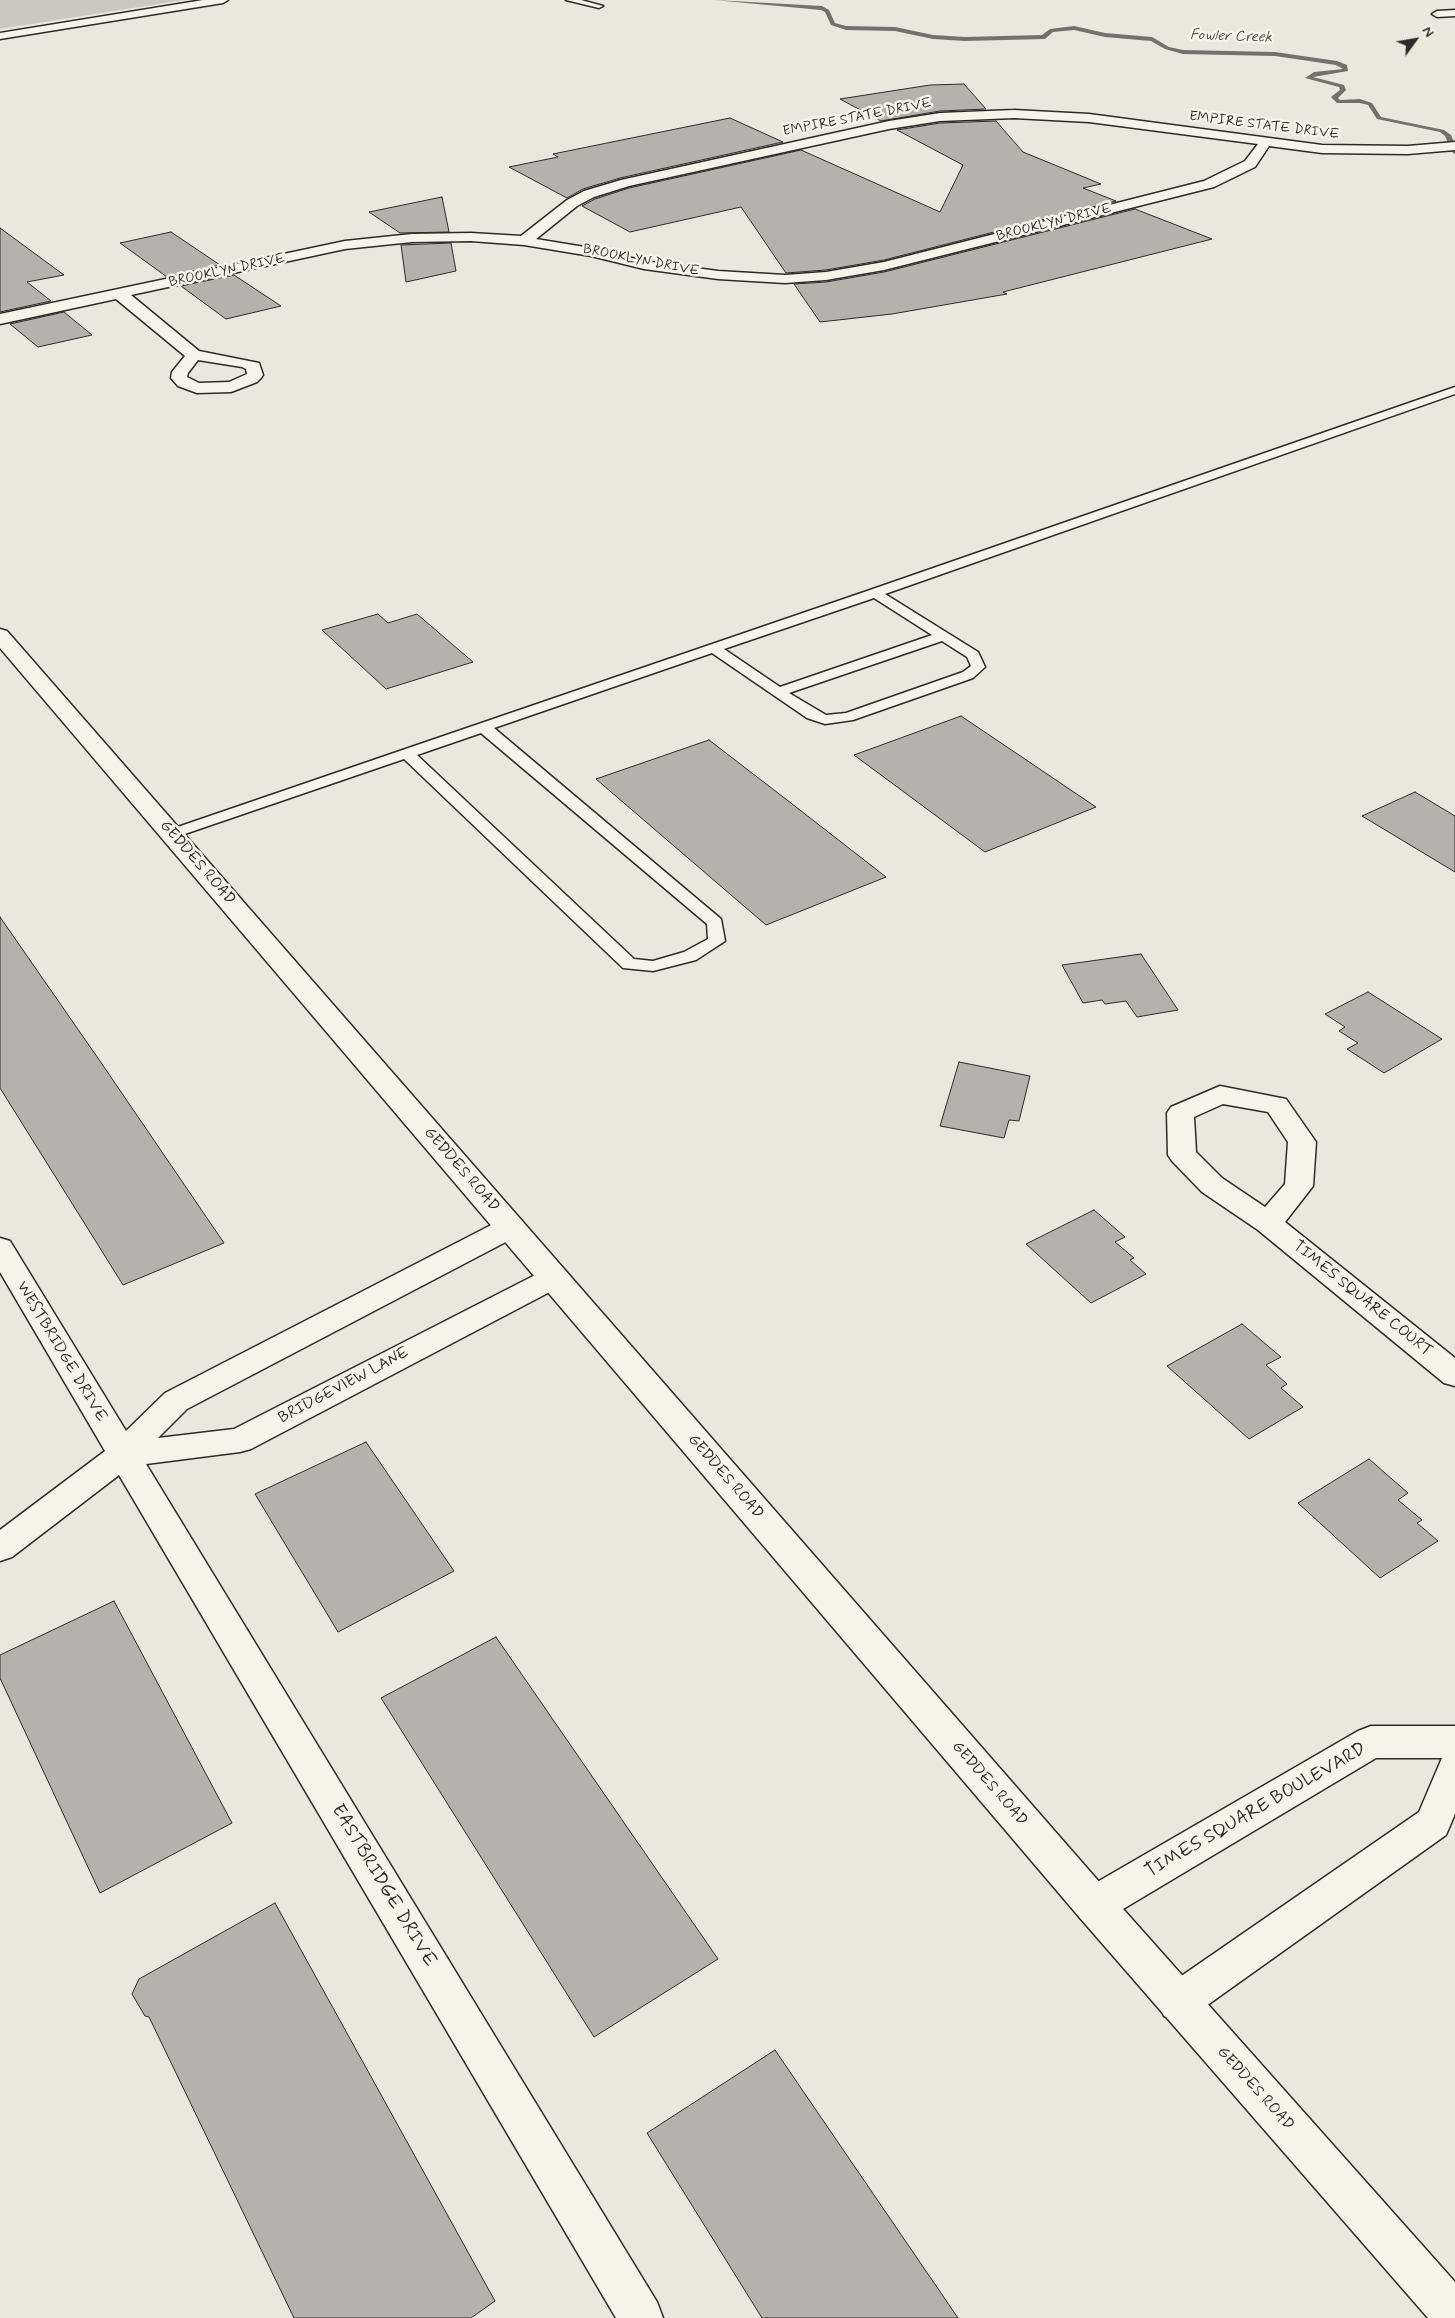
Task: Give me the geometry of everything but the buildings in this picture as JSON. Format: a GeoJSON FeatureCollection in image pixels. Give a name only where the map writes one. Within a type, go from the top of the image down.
{"type":"FeatureCollection","features":[{"type":"Feature","properties":{"kind":"street"},"geometry":{"type":"LineString","coordinates":[[0,36],[223,0]]}},
{"type":"Feature","properties":{"kind":"street"},"geometry":{"type":"LineString","coordinates":[[1436,14],[1455,13]]}},
{"type":"Feature","properties":{"kind":"street","name":"EMPIRE STATE DRIVE"},"geometry":{"type":"LineString","coordinates":[[524,241],[572,203],[608,188],[668,173],[914,120],[974,115],[1052,115],[1089,118],[1265,143],[1355,151],[1455,146]]}},
{"type":"Feature","properties":{"kind":"street","name":"BROOKLYN DRIVE"},"geometry":{"type":"LineString","coordinates":[[0,320],[345,245],[379,240],[441,237],[524,241],[567,247],[644,265],[718,275],[785,279],[826,276],[884,266],[1209,184],[1250,164],[1265,143]]}},
{"type":"Feature","properties":{"kind":"street"},"geometry":{"type":"LineString","coordinates":[[120,294],[194,355]]}},
{"type":"Feature","properties":{"kind":"street","name":"GEDDES ROAD"},"geometry":{"type":"LineString","coordinates":[[0,635],[1178,2002],[1455,2315]]}},
{"type":"Feature","properties":{"kind":"street","name":"TIMES SQUARE COURT"},"geometry":{"type":"LineString","coordinates":[[1268,1223],[1299,1186],[1302,1142],[1277,1105],[1220,1095],[1180,1113],[1182,1155],[1212,1185],[1268,1223],[1455,1375]]}},
{"type":"Feature","properties":{"kind":"street"},"geometry":{"type":"LineString","coordinates":[[0,1548],[122,1455],[176,1401],[510,1227]]}},
{"type":"Feature","properties":{"kind":"street","name":"WESTBRIDGE DRIVE"},"geometry":{"type":"LineString","coordinates":[[0,1248],[122,1455]]}},
{"type":"Feature","properties":{"kind":"street","name":"BRIDGEVIEW LANE"},"geometry":{"type":"LineString","coordinates":[[122,1455],[240,1440],[553,1278]]}},
{"type":"Feature","properties":{"kind":"street","name":"EASTBRIDGE DRIVE"},"geometry":{"type":"LineString","coordinates":[[122,1455],[641,2318]]}},
{"type":"Feature","properties":{"kind":"street","name":"TIMES SQUARE BOULEVARD"},"geometry":{"type":"LineString","coordinates":[[1094,1905],[1371,1742],[1455,1742]]}},
{"type":"Feature","properties":{"kind":"street"},"geometry":{"type":"LineString","coordinates":[[1178,2002],[1433,1823],[1455,1768]]}},
{"type":"Feature","properties":{"kind":"lane"},"geometry":{"type":"LineString","coordinates":[[570,0],[599,6]]}},
{"type":"Feature","properties":{"kind":"lane"},"geometry":{"type":"LineString","coordinates":[[171,834],[875,593],[1455,390]]}},
{"type":"Feature","properties":{"kind":"lane"},"geometry":{"type":"LineString","coordinates":[[714,648],[779,692],[825,720],[848,717],[968,675],[978,667],[973,655],[875,593]]}},
{"type":"Feature","properties":{"kind":"lane"},"geometry":{"type":"LineString","coordinates":[[779,692],[943,636]]}},
{"type":"Feature","properties":{"kind":"lane"},"geometry":{"type":"LineString","coordinates":[[406,753],[629,964],[653,966],[690,956],[716,941],[715,922],[483,727]]}},
{"type":"Feature","properties":{"kind":"shaded area"},"geometry":{"type":"Polygon","coordinates":[[[0,0],[184,0],[0,29],[0,0]]]}},
{"type":"Feature","properties":{"kind":"waterway","name":"Fowler Creek"},"geometry":{"type":"LineString","coordinates":[[717,0],[822,8],[827,11],[833,24],[846,28],[895,29],[933,37],[965,39],[1045,37],[1045,34],[1052,30],[1074,28],[1105,35],[1152,39],[1167,48],[1183,52],[1275,54],[1337,63],[1345,66],[1346,70],[1314,74],[1308,78],[1342,86],[1343,90],[1334,97],[1335,99],[1339,102],[1360,101],[1370,104],[1377,112],[1376,116],[1379,118],[1442,131],[1448,135],[1455,152]]}}]}
